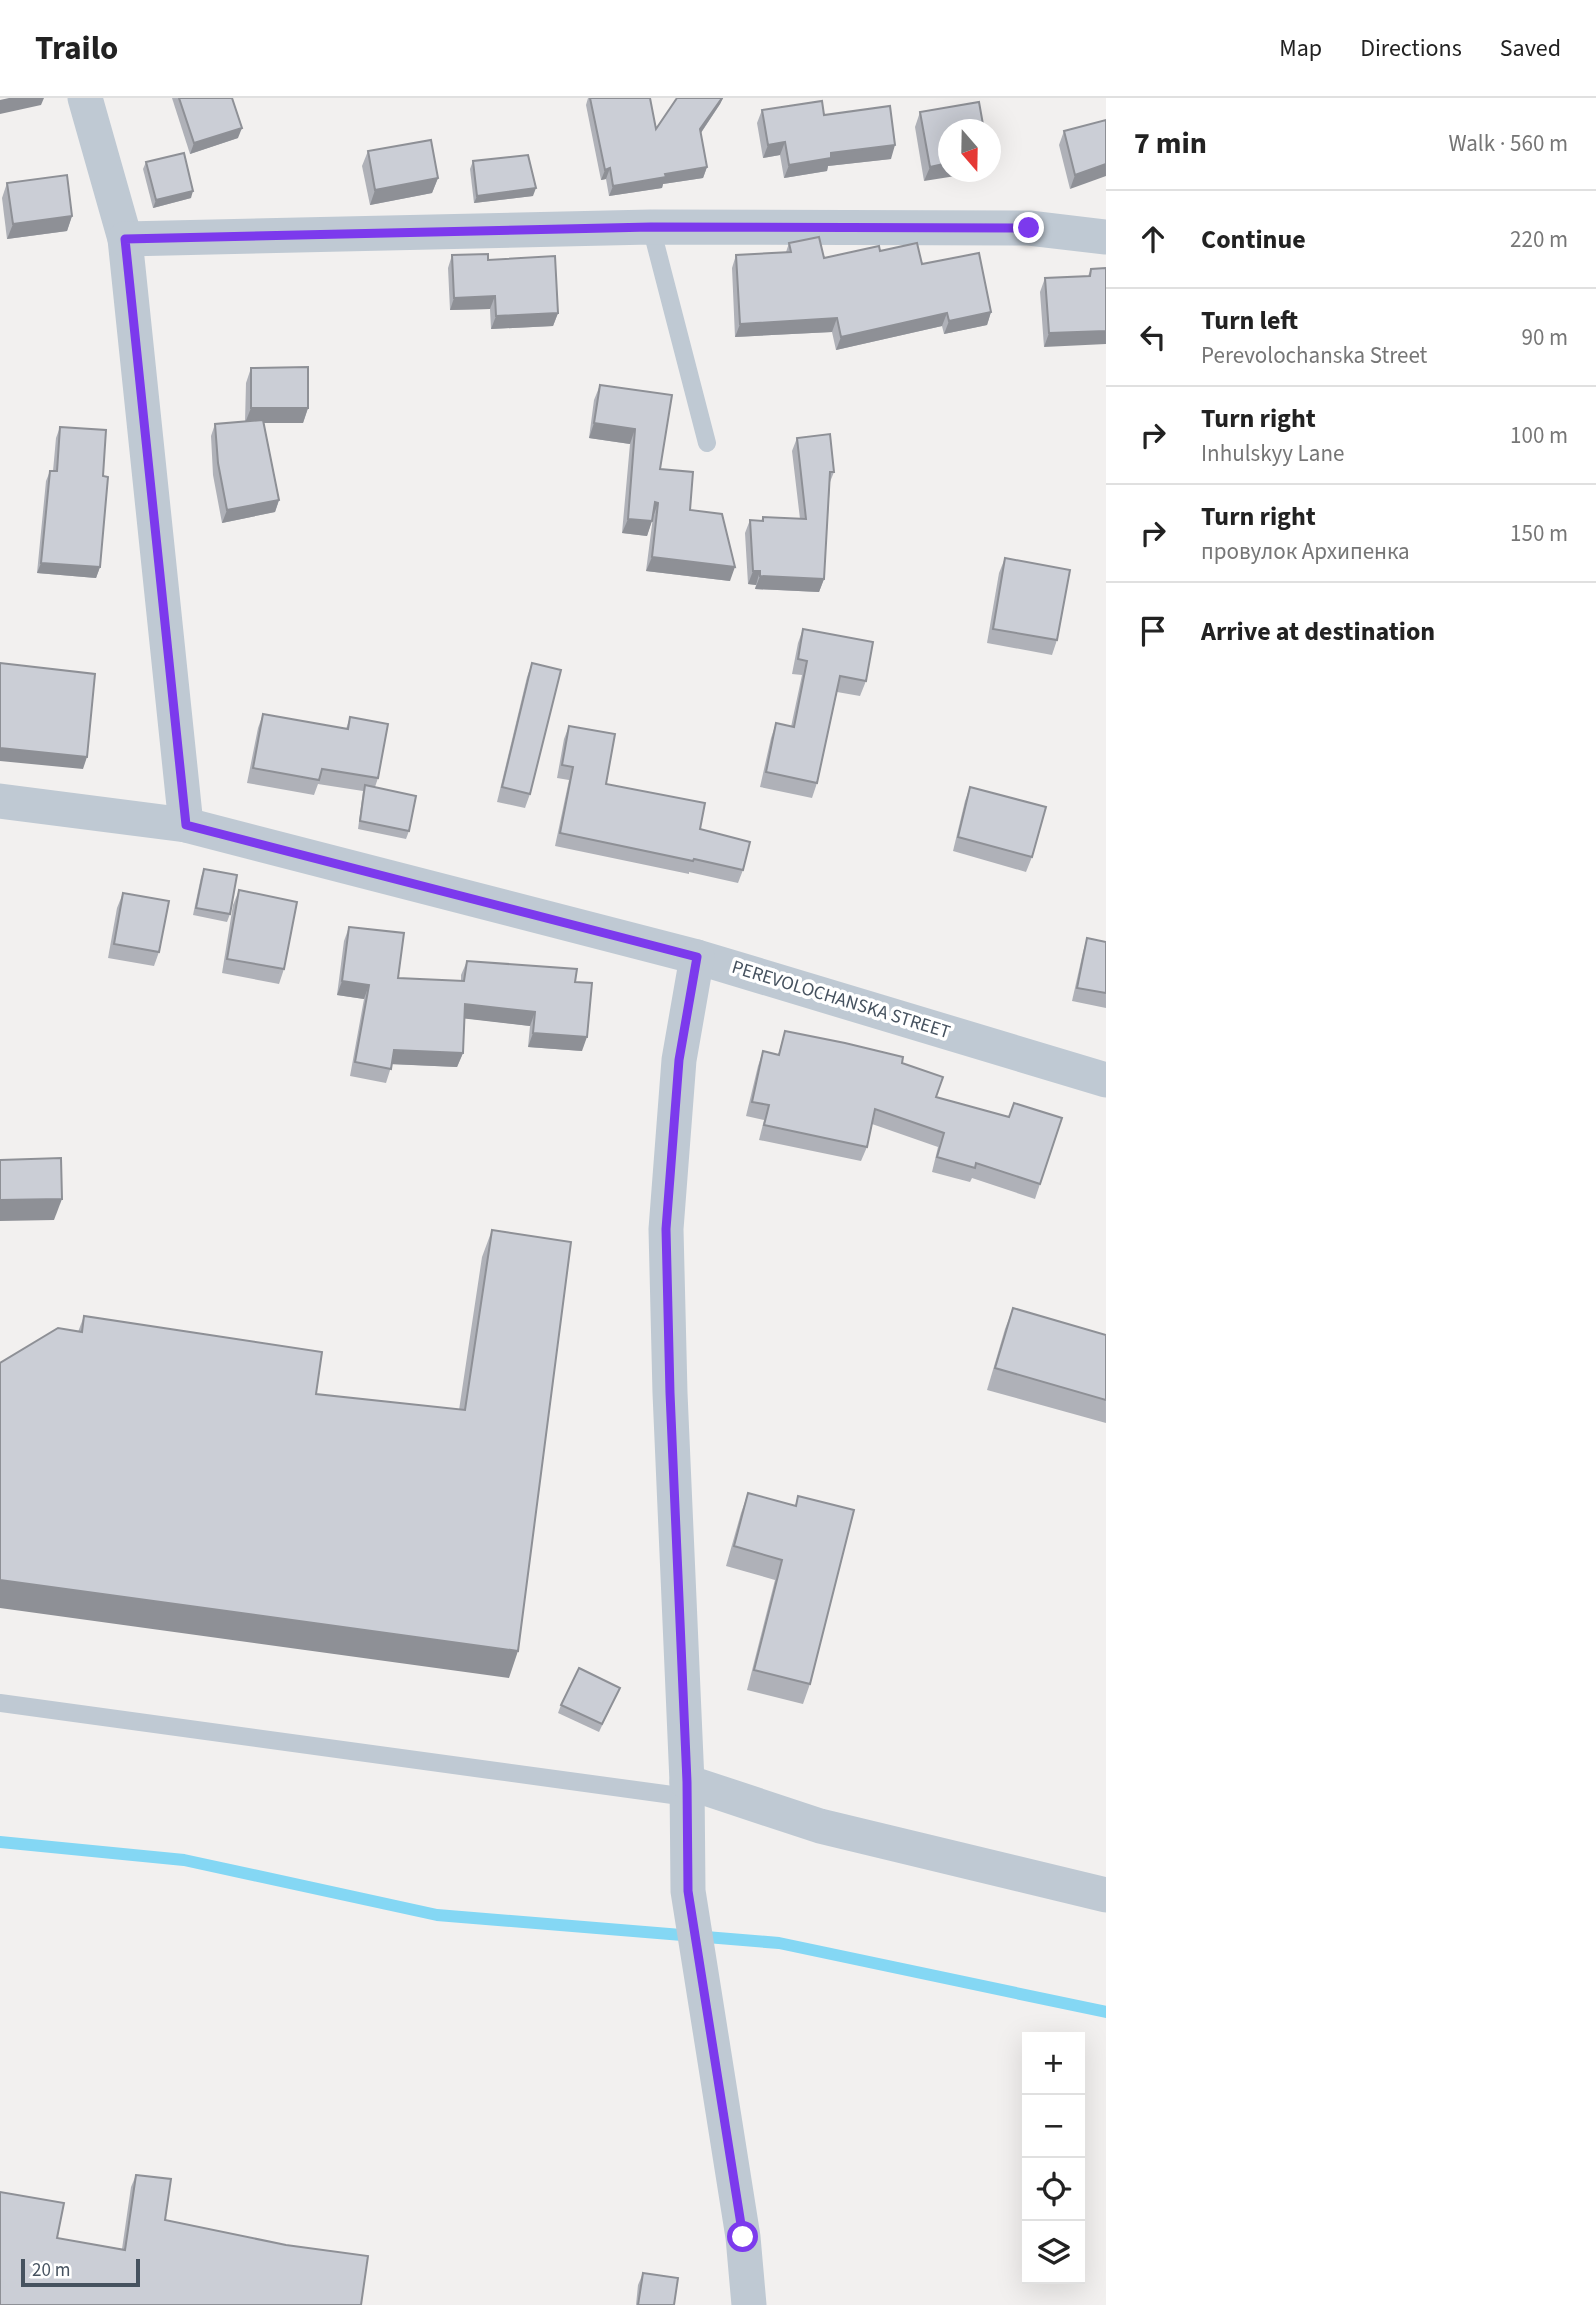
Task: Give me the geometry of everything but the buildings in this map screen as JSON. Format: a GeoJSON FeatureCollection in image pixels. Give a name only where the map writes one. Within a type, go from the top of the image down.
{"type":"FeatureCollection","features":[{"type":"Feature","properties":{"kind":"street"},"geometry":{"type":"LineString","coordinates":[[85,98],[125,239],[186,825]]}},
{"type":"Feature","properties":{"kind":"street"},"geometry":{"type":"LineString","coordinates":[[125,239],[651,227],[1029,228],[1106,237]]}},
{"type":"Feature","properties":{"kind":"street","name":"PEREVOLOCHANSKA STREET"},"geometry":{"type":"LineString","coordinates":[[0,801],[186,825],[697,957],[1106,1080]]}},
{"type":"Feature","properties":{"kind":"street"},"geometry":{"type":"LineString","coordinates":[[697,957],[679,1060],[666,1229],[670,1393],[687,1790],[688,1891],[743,2237],[749,2305]]}},
{"type":"Feature","properties":{"kind":"street"},"geometry":{"type":"LineString","coordinates":[[687,1790],[820,1826],[1106,1895]]}},
{"type":"Feature","properties":{"kind":"lane"},"geometry":{"type":"LineString","coordinates":[[651,227],[707,443]]}},
{"type":"Feature","properties":{"kind":"lane"},"geometry":{"type":"LineString","coordinates":[[0,1703],[687,1790]]}},
{"type":"Feature","properties":{"kind":"waterway"},"geometry":{"type":"LineString","coordinates":[[0,1842],[184,1860],[437,1915],[779,1943],[1106,2012]]}},
{"type":"Feature","properties":{"kind":"route"},"geometry":{"type":"LineString","coordinates":[[743,2237],[688,1891],[687,1782],[670,1393],[666,1229],[679,1060],[697,957],[186,825],[125,239],[651,227],[1029,228]]}}]}
